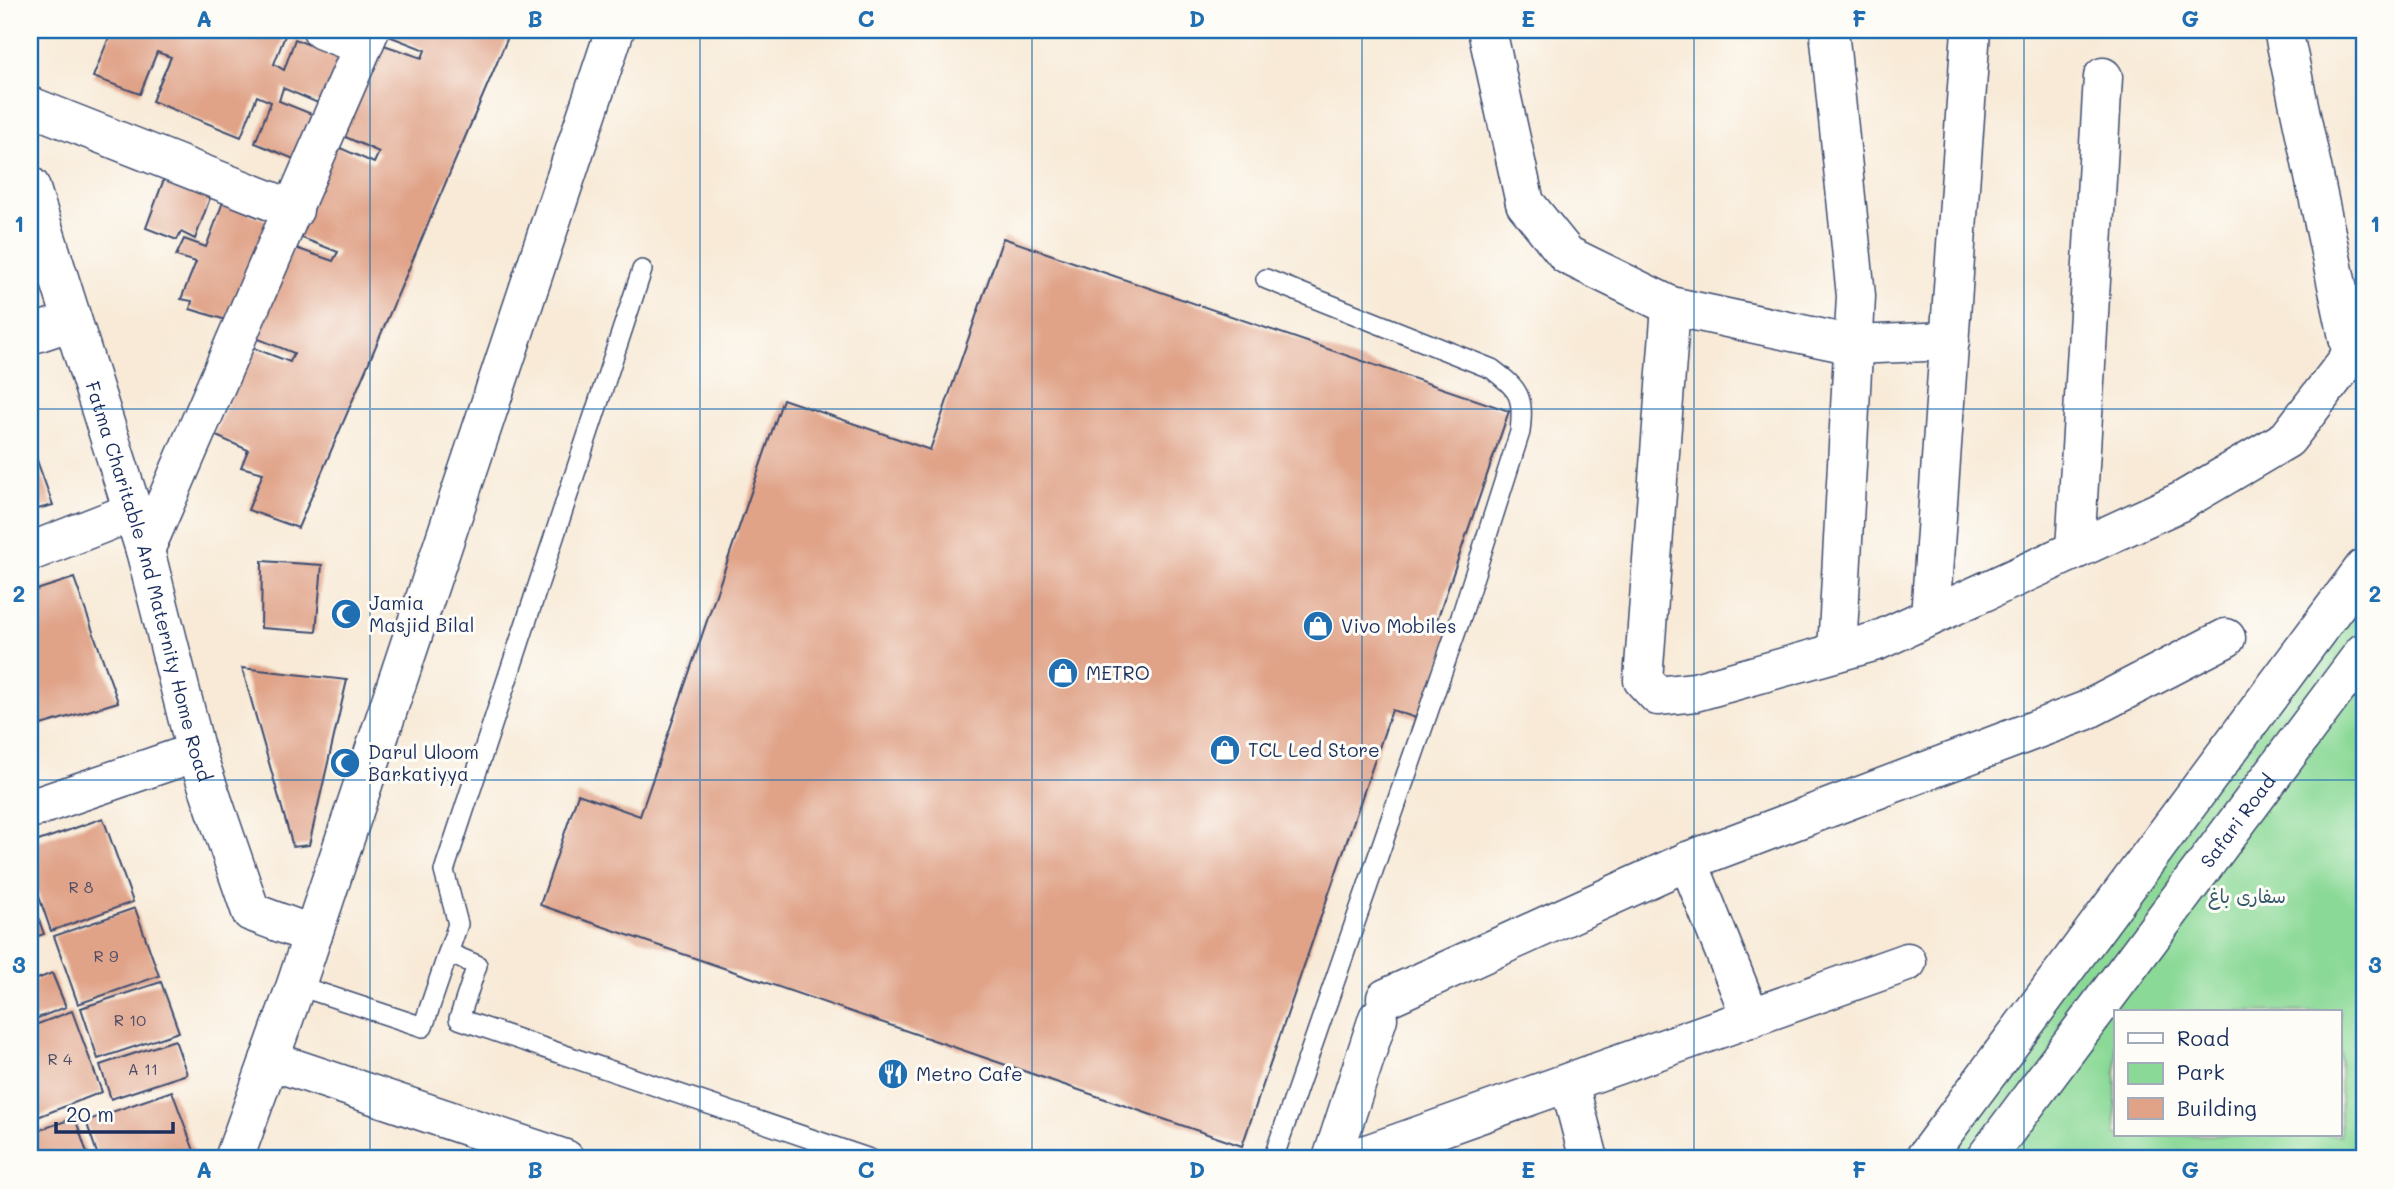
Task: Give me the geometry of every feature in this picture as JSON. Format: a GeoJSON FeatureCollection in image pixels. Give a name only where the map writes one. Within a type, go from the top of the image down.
{"type":"FeatureCollection","features":[{"type":"Feature","properties":{"kind":"street"},"geometry":{"type":"LineString","coordinates":[[145,550],[367,38],[323,30]]}},
{"type":"Feature","properties":{"kind":"street"},"geometry":{"type":"LineString","coordinates":[[234,1159],[313,935],[615,30]]}},
{"type":"Feature","properties":{"kind":"street"},"geometry":{"type":"LineString","coordinates":[[1487,30],[1525,203],[1567,255],[1671,306],[1853,345],[1950,341]]}},
{"type":"Feature","properties":{"kind":"street"},"geometry":{"type":"LineString","coordinates":[[1829,30],[1856,296],[1837,652]]}},
{"type":"Feature","properties":{"kind":"street"},"geometry":{"type":"LineString","coordinates":[[1930,617],[1972,30]]}},
{"type":"Feature","properties":{"kind":"street"},"geometry":{"type":"LineString","coordinates":[[1671,306],[1643,680],[1658,696],[1695,692],[1877,641],[2180,502],[2287,439],[2358,348],[2283,30]]}},
{"type":"Feature","properties":{"kind":"street"},"geometry":{"type":"LineString","coordinates":[[2075,550],[2103,77]]}},
{"type":"Feature","properties":{"kind":"street"},"geometry":{"type":"LineString","coordinates":[[30,106],[294,210]]}},
{"type":"Feature","properties":{"kind":"street","name":"Fatma Charitable And Maternity Home Road"},"geometry":{"type":"LineString","coordinates":[[30,186],[145,550],[196,752],[251,912],[313,935]]}},
{"type":"Feature","properties":{"kind":"street"},"geometry":{"type":"LineString","coordinates":[[30,335],[72,321]]}},
{"type":"Feature","properties":{"kind":"street"},"geometry":{"type":"LineString","coordinates":[[30,551],[132,512]]}},
{"type":"Feature","properties":{"kind":"street"},"geometry":{"type":"LineString","coordinates":[[1924,1159],[2364,568]]}},
{"type":"Feature","properties":{"kind":"street"},"geometry":{"type":"LineString","coordinates":[[1332,1159],[1382,1008],[1688,861],[2085,711],[2226,638]]}},
{"type":"Feature","properties":{"kind":"street","name":"Safari Road"},"geometry":{"type":"LineString","coordinates":[[1984,1159],[2364,652]]}},
{"type":"Feature","properties":{"kind":"street"},"geometry":{"type":"LineString","coordinates":[[30,809],[196,752]]}},
{"type":"Feature","properties":{"kind":"street"},"geometry":{"type":"LineString","coordinates":[[1688,861],[1751,1018]]}},
{"type":"Feature","properties":{"kind":"street"},"geometry":{"type":"LineString","coordinates":[[1353,1159],[1907,962]]}},
{"type":"Feature","properties":{"kind":"street"},"geometry":{"type":"LineString","coordinates":[[269,1060],[551,1157]]}},
{"type":"Feature","properties":{"kind":"street"},"geometry":{"type":"LineString","coordinates":[[1569,1083],[1589,1159]]}},
{"type":"Feature","properties":{"kind":"lane"},"geometry":{"type":"LineString","coordinates":[[296,985],[422,1027],[458,924],[444,872],[642,270]]}},
{"type":"Feature","properties":{"kind":"lane"},"geometry":{"type":"LineString","coordinates":[[1266,279],[1492,369],[1514,385],[1523,408],[1520,432],[1461,618],[1273,1159]]}},
{"type":"Feature","properties":{"kind":"lane"},"geometry":{"type":"LineString","coordinates":[[448,953],[477,965],[459,1019],[870,1159]]}},
{"type":"Feature","properties":{"kind":"green space","name":"سفاری باغ"},"geometry":{"type":"Polygon","coordinates":[[[2364,549],[2364,1159],[1904,1159],[2364,549]]]}},
{"type":"Feature","properties":{"kind":"building"},"geometry":{"type":"Polygon","coordinates":[[[112,30],[278,30],[286,33],[274,64],[284,70],[295,39],[344,59],[325,106],[283,88],[279,101],[319,117],[301,162],[255,143],[271,102],[257,96],[241,137],[152,101],[171,57],[157,52],[140,94],[93,77],[112,30]]]}},
{"type":"Feature","properties":{"kind":"building"},"geometry":{"type":"Polygon","coordinates":[[[388,30],[511,30],[298,528],[248,510],[263,473],[241,467],[248,450],[214,435],[251,347],[290,362],[294,353],[256,338],[293,247],[333,261],[338,252],[297,236],[336,146],[374,163],[379,152],[341,135],[378,43],[422,58],[425,50],[386,35],[388,30]]]}},
{"type":"Feature","properties":{"kind":"building"},"geometry":{"type":"Polygon","coordinates":[[[164,179],[211,195],[195,239],[181,232],[177,240],[146,228],[164,179]]]}},
{"type":"Feature","properties":{"kind":"building"},"geometry":{"type":"Polygon","coordinates":[[[223,202],[268,221],[226,320],[190,309],[192,301],[181,299],[196,262],[176,256],[184,239],[206,247],[223,202]]]}},
{"type":"Feature","properties":{"kind":"building","name":"METRO"},"geometry":{"type":"Polygon","coordinates":[[[1003,238],[1509,411],[1434,629],[1451,635],[1422,720],[1392,710],[1242,1146],[540,905],[578,794],[640,816],[783,399],[930,450],[1003,238]]]}},
{"type":"Feature","properties":{"kind":"building"},"geometry":{"type":"Polygon","coordinates":[[[30,441],[53,505],[30,511],[30,441]]]}},
{"type":"Feature","properties":{"kind":"building"},"geometry":{"type":"Polygon","coordinates":[[[262,561],[322,565],[316,632],[261,628],[262,561]]]}},
{"type":"Feature","properties":{"kind":"building"},"geometry":{"type":"Polygon","coordinates":[[[74,578],[118,702],[41,725],[30,689],[30,592],[74,578]]]}},
{"type":"Feature","properties":{"kind":"building"},"geometry":{"type":"Polygon","coordinates":[[[242,668],[347,680],[309,845],[293,847],[242,668]]]}},
{"type":"Feature","properties":{"kind":"building"},"geometry":{"type":"Polygon","coordinates":[[[103,818],[133,902],[51,931],[30,871],[30,844],[103,818]]]}},
{"type":"Feature","properties":{"kind":"building"},"geometry":{"type":"Polygon","coordinates":[[[30,895],[44,934],[30,939],[30,895]]]}},
{"type":"Feature","properties":{"kind":"building"},"geometry":{"type":"Polygon","coordinates":[[[135,908],[159,976],[78,1004],[54,936],[135,908]]]}},
{"type":"Feature","properties":{"kind":"building"},"geometry":{"type":"Polygon","coordinates":[[[52,973],[66,1007],[30,1021],[30,982],[52,973]]]}},
{"type":"Feature","properties":{"kind":"building"},"geometry":{"type":"Polygon","coordinates":[[[161,982],[179,1032],[98,1059],[81,1008],[161,982]]]}},
{"type":"Feature","properties":{"kind":"building"},"geometry":{"type":"Polygon","coordinates":[[[72,1011],[102,1092],[30,1120],[30,1027],[72,1011]]]}},
{"type":"Feature","properties":{"kind":"building"},"geometry":{"type":"Polygon","coordinates":[[[175,1040],[187,1074],[111,1099],[100,1065],[175,1040]]]}},
{"type":"Feature","properties":{"kind":"building"},"geometry":{"type":"Polygon","coordinates":[[[172,1091],[197,1159],[99,1159],[86,1121],[172,1091]]]}},
{"type":"Feature","properties":{"kind":"building"},"geometry":{"type":"Polygon","coordinates":[[[75,1118],[89,1159],[30,1159],[30,1133],[75,1118]]]}},
{"type":"Feature","properties":{"kind":"place","name":"Jamia Masjid Bilal"},"geometry":{"type":"Point","coordinates":[346,614]}},
{"type":"Feature","properties":{"kind":"place","name":"Vivo Mobiles"},"geometry":{"type":"Point","coordinates":[1318,626]}},
{"type":"Feature","properties":{"kind":"place","name":"METRO"},"geometry":{"type":"Point","coordinates":[1063,673]}},
{"type":"Feature","properties":{"kind":"place","name":"TCL Led Store"},"geometry":{"type":"Point","coordinates":[1225,750]}},
{"type":"Feature","properties":{"kind":"place","name":"Darul Uloom Barkatiyya"},"geometry":{"type":"Point","coordinates":[345,763]}},
{"type":"Feature","properties":{"kind":"place","name":"Metro Cafe"},"geometry":{"type":"Point","coordinates":[893,1074]}}]}
